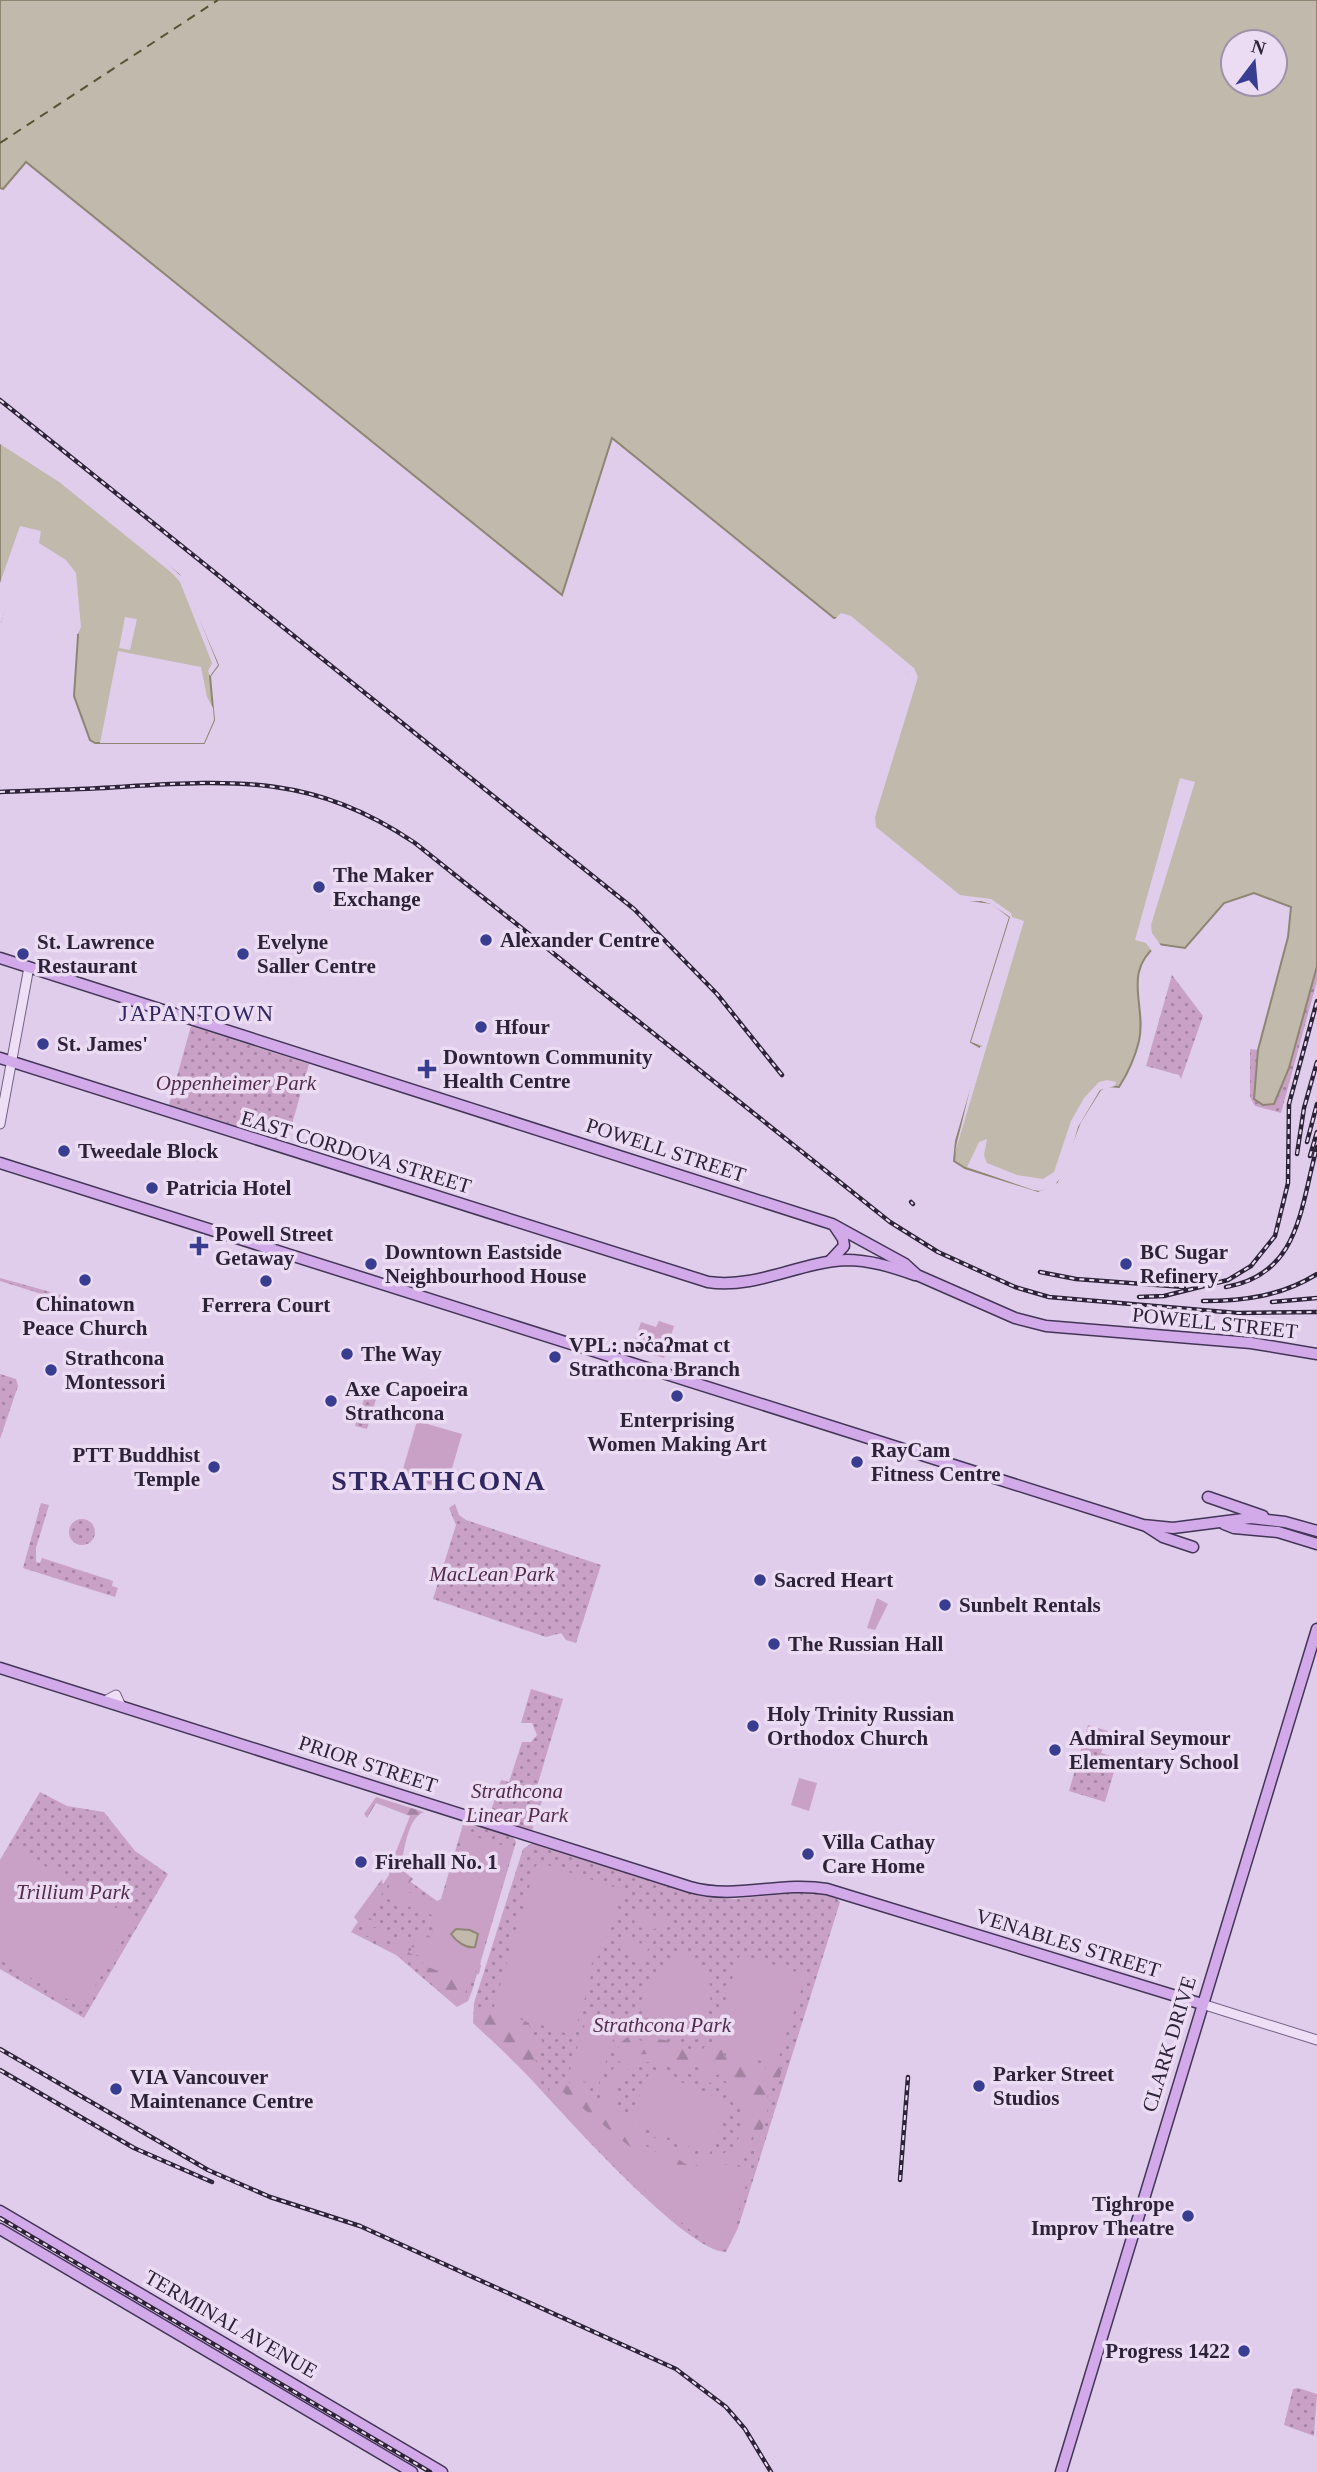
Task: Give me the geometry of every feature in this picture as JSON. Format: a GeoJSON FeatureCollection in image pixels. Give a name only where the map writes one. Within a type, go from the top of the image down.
{"type":"FeatureCollection","features":[{"type":"Feature","properties":{"kind":"main road","name":"POWELL STREET"},"geometry":{"type":"LineString","coordinates":[[0,958],[832,1224],[897,1259],[922,1278],[994,1309],[1046,1326],[1251,1343],[1317,1354]]}},
{"type":"Feature","properties":{"kind":"main road","name":"EAST CORDOVA STREET"},"geometry":{"type":"LineString","coordinates":[[6,1060],[700,1280],[722,1284],[746,1282],[827,1262],[865,1261],[922,1278]]}},
{"type":"Feature","properties":{"kind":"main road"},"geometry":{"type":"LineString","coordinates":[[0,1163],[1143,1525],[1173,1528],[1224,1524],[1234,1528],[1278,1532],[1317,1544]]}},
{"type":"Feature","properties":{"kind":"main road"},"geometry":{"type":"LineString","coordinates":[[827,1262],[845,1246],[844,1239],[832,1224]]}},
{"type":"Feature","properties":{"kind":"main road"},"geometry":{"type":"LineString","coordinates":[[1208,1497],[1317,1531]]}},
{"type":"Feature","properties":{"kind":"main road"},"geometry":{"type":"LineString","coordinates":[[1224,1524],[1233,1518],[1269,1518]]}},
{"type":"Feature","properties":{"kind":"main road"},"geometry":{"type":"LineString","coordinates":[[1143,1525],[1163,1537],[1194,1547]]}},
{"type":"Feature","properties":{"kind":"main road","name":"CLARK DRIVE"},"geometry":{"type":"LineString","coordinates":[[1061,2472],[1317,1629]]}},
{"type":"Feature","properties":{"kind":"main road","name":"PRIOR STREET"},"geometry":{"type":"LineString","coordinates":[[0,1668],[698,1889],[740,1893],[801,1886],[849,1895]]}},
{"type":"Feature","properties":{"kind":"main road","name":"VENABLES STREET"},"geometry":{"type":"LineString","coordinates":[[849,1895],[1202,2004]]}},
{"type":"Feature","properties":{"kind":"main road","name":"TERMINAL AVENUE"},"geometry":{"type":"LineString","coordinates":[[0,2211],[442,2472]]}},
{"type":"Feature","properties":{"kind":"main road","name":"TERMINAL AVENUE"},"geometry":{"type":"LineString","coordinates":[[0,2229],[412,2472]]}},
{"type":"Feature","properties":{"kind":"street"},"geometry":{"type":"LineString","coordinates":[[0,1124],[6,1060],[29,967]]}},
{"type":"Feature","properties":{"kind":"street","name":"VENABLES STREET"},"geometry":{"type":"LineString","coordinates":[[1202,2004],[1317,2040]]}},
{"type":"Feature","properties":{"kind":"green space"},"geometry":{"type":"Polygon","coordinates":[[[1317,966],[1317,981],[1281,1113],[1255,1106],[1250,1097],[1250,1049],[1258,1050],[1257,1073],[1274,1104],[1289,1068],[1317,966]]]}},
{"type":"Feature","properties":{"kind":"green space"},"geometry":{"type":"Polygon","coordinates":[[[1172,975],[1203,1016],[1181,1079],[1179,1075],[1146,1066],[1172,975]]]}},
{"type":"Feature","properties":{"kind":"green space","name":"Oppenheimer Park"},"geometry":{"type":"Polygon","coordinates":[[[191,1026],[309,1064],[287,1142],[169,1105],[191,1026]]]}},
{"type":"Feature","properties":{"kind":"green space"},"geometry":{"type":"Polygon","coordinates":[[[0,1278],[65,1296],[64,1301],[0,1281],[0,1278]]]}},
{"type":"Feature","properties":{"kind":"green space"},"geometry":{"type":"Polygon","coordinates":[[[659,1321],[674,1326],[664,1358],[632,1349],[641,1322],[656,1327],[659,1321]]]}},
{"type":"Feature","properties":{"kind":"green space"},"geometry":{"type":"Polygon","coordinates":[[[0,1374],[16,1379],[18,1386],[0,1439],[0,1374]]]}},
{"type":"Feature","properties":{"kind":"green space"},"geometry":{"type":"Polygon","coordinates":[[[366,1393],[377,1396],[367,1429],[355,1426],[366,1393]]]}},
{"type":"Feature","properties":{"kind":"green space"},"geometry":{"type":"Polygon","coordinates":[[[417,1421],[462,1434],[446,1489],[401,1476],[417,1421]]]}},
{"type":"Feature","properties":{"kind":"green space"},"geometry":{"type":"Polygon","coordinates":[[[41,1503],[49,1505],[36,1548],[36,1562],[40,1563],[42,1558],[113,1581],[112,1586],[118,1588],[115,1597],[23,1568],[41,1503]]]}},
{"type":"Feature","properties":{"kind":"green space","name":"MacLean Park"},"geometry":{"type":"Polygon","coordinates":[[[455,1504],[459,1515],[466,1520],[601,1565],[576,1643],[566,1640],[561,1633],[546,1637],[433,1599],[456,1525],[449,1508],[455,1504]]]}},
{"type":"Feature","properties":{"kind":"green space"},"geometry":{"type":"Polygon","coordinates":[[[82,1519],[91,1523],[95,1532],[91,1541],[82,1545],[73,1541],[69,1532],[73,1523],[82,1519]]]}},
{"type":"Feature","properties":{"kind":"green space"},"geometry":{"type":"Polygon","coordinates":[[[877,1598],[888,1604],[875,1630],[867,1628],[877,1598]]]}},
{"type":"Feature","properties":{"kind":"green space","name":"Strathcona Linear Park"},"geometry":{"type":"Polygon","coordinates":[[[531,1689],[563,1699],[536,1790],[545,1792],[532,1830],[489,1817],[501,1780],[509,1782],[522,1742],[531,1742],[537,1735],[532,1723],[521,1723],[531,1689]]]}},
{"type":"Feature","properties":{"kind":"green space"},"geometry":{"type":"Polygon","coordinates":[[[1088,1725],[1108,1731],[1101,1753],[1118,1758],[1105,1802],[1069,1791],[1088,1725]]]}},
{"type":"Feature","properties":{"kind":"green space"},"geometry":{"type":"Polygon","coordinates":[[[799,1778],[817,1783],[809,1811],[791,1805],[799,1778]]]}},
{"type":"Feature","properties":{"kind":"green space","name":"Trillium Park"},"geometry":{"type":"Polygon","coordinates":[[[40,1792],[67,1806],[104,1812],[135,1851],[168,1874],[84,2018],[0,1969],[0,1860],[40,1792]]]}},
{"type":"Feature","properties":{"kind":"green space"},"geometry":{"type":"Polygon","coordinates":[[[376,1797],[424,1812],[413,1822],[399,1867],[413,1879],[409,1883],[389,1883],[389,1869],[410,1816],[376,1803],[367,1818],[364,1814],[376,1797]]]}},
{"type":"Feature","properties":{"kind":"green space"},"geometry":{"type":"Polygon","coordinates":[[[464,1821],[513,1837],[516,1842],[472,1991],[468,2001],[457,2007],[396,1955],[351,1932],[393,1869],[437,1901],[441,1899],[464,1821]]]}},
{"type":"Feature","properties":{"kind":"green space"},"geometry":{"type":"Polygon","coordinates":[[[465,1833],[513,1849],[472,1983],[422,1965],[437,1917],[385,1898],[392,1876],[407,1882],[405,1891],[442,1903],[465,1833]]]}},
{"type":"Feature","properties":{"kind":"green space","name":"Strathcona Park"},"geometry":{"type":"Polygon","coordinates":[[[532,1843],[700,1896],[734,1899],[806,1892],[835,1897],[840,1902],[738,2228],[726,2252],[707,2246],[653,2205],[593,2146],[521,2068],[473,2023],[474,2003],[523,1849],[532,1843]]]}},
{"type":"Feature","properties":{"kind":"green space"},"geometry":{"type":"Polygon","coordinates":[[[11,1846],[135,1919],[82,2008],[0,1960],[0,1865],[11,1846]]]}},
{"type":"Feature","properties":{"kind":"green space"},"geometry":{"type":"Polygon","coordinates":[[[541,1863],[623,1890],[600,1955],[592,1961],[590,1982],[573,2036],[498,2010],[494,2006],[536,1865],[541,1863]]]}},
{"type":"Feature","properties":{"kind":"green space"},"geometry":{"type":"Polygon","coordinates":[[[382,1879],[384,1891],[367,1915],[372,1920],[369,1928],[379,1928],[379,1934],[387,1932],[387,1945],[406,1938],[410,1946],[414,1938],[423,1932],[432,1938],[431,1911],[486,1931],[483,1949],[477,1955],[481,1966],[479,1974],[472,1975],[426,1957],[415,1947],[408,1948],[409,1953],[422,1958],[416,1967],[376,1940],[360,1933],[365,1930],[354,1917],[382,1879]]]}},
{"type":"Feature","properties":{"kind":"green space"},"geometry":{"type":"Polygon","coordinates":[[[637,1912],[667,1922],[651,1930],[645,1929],[635,1924],[633,1914],[637,1912]]]}},
{"type":"Feature","properties":{"kind":"green space"},"geometry":{"type":"Polygon","coordinates":[[[626,1937],[649,1947],[643,1960],[620,1950],[626,1937]]]}},
{"type":"Feature","properties":{"kind":"green space"},"geometry":{"type":"Polygon","coordinates":[[[682,1953],[707,1978],[711,1994],[709,2004],[695,2025],[668,2029],[642,2002],[642,1994],[682,1953]]]}},
{"type":"Feature","properties":{"kind":"green space"},"geometry":{"type":"Polygon","coordinates":[[[740,1954],[806,1975],[776,2066],[711,2045],[740,1954]]]}},
{"type":"Feature","properties":{"kind":"green space"},"geometry":{"type":"Polygon","coordinates":[[[426,1963],[471,1978],[461,2004],[451,2001],[420,1971],[426,1963]]]}},
{"type":"Feature","properties":{"kind":"green space"},"geometry":{"type":"Polygon","coordinates":[[[490,2006],[529,2023],[531,2042],[539,2037],[544,2043],[535,2060],[543,2071],[540,2079],[531,2078],[520,2063],[514,2062],[476,2020],[479,2008],[490,2006]]]}},
{"type":"Feature","properties":{"kind":"green space"},"geometry":{"type":"Polygon","coordinates":[[[589,2012],[619,2022],[598,2086],[568,2076],[589,2012]]]}},
{"type":"Feature","properties":{"kind":"green space"},"geometry":{"type":"Polygon","coordinates":[[[629,2036],[642,2041],[665,2040],[701,2054],[704,2047],[722,2046],[725,2056],[732,2058],[740,2050],[751,2056],[751,2066],[758,2062],[762,2069],[759,2072],[771,2076],[765,2070],[766,2066],[772,2064],[782,2069],[777,2088],[766,2088],[769,2104],[761,2135],[764,2140],[761,2151],[753,2148],[754,2117],[746,2096],[728,2077],[714,2074],[707,2067],[657,2057],[647,2056],[619,2062],[616,2055],[620,2043],[629,2036]]]}},
{"type":"Feature","properties":{"kind":"green space"},"geometry":{"type":"Polygon","coordinates":[[[646,2054],[668,2058],[727,2084],[746,2099],[752,2109],[753,2134],[749,2145],[738,2157],[724,2165],[751,2168],[729,2244],[724,2250],[695,2234],[660,2204],[553,2102],[563,2092],[629,2146],[666,2167],[685,2170],[705,2168],[632,2137],[616,2125],[605,2110],[602,2093],[610,2073],[623,2061],[646,2054]],[[657,2063],[635,2065],[621,2076],[614,2093],[620,2114],[638,2129],[693,2154],[706,2157],[727,2152],[740,2136],[742,2126],[739,2106],[732,2097],[705,2080],[657,2063]]]}},
{"type":"Feature","properties":{"kind":"green space"},"geometry":{"type":"Polygon","coordinates":[[[651,2069],[731,2104],[709,2155],[629,2121],[651,2069]]]}},
{"type":"Feature","properties":{"kind":"green space"},"geometry":{"type":"Polygon","coordinates":[[[570,2080],[594,2084],[590,2089],[592,2097],[602,2099],[622,2132],[656,2152],[665,2151],[689,2166],[733,2164],[734,2175],[690,2169],[690,2181],[724,2246],[712,2246],[701,2231],[648,2194],[562,2099],[552,2100],[549,2090],[552,2083],[558,2087],[562,2084],[569,2086],[570,2080]]]}},
{"type":"Feature","properties":{"kind":"green space"},"geometry":{"type":"Polygon","coordinates":[[[1293,2389],[1317,2394],[1314,2436],[1284,2425],[1293,2389]]]}},
{"type":"Feature","properties":{"kind":"shaded area"},"geometry":{"type":"Polygon","coordinates":[[[0,0],[1317,0],[1317,966],[1289,1068],[1274,1104],[1263,1105],[1254,1099],[1258,1050],[1288,937],[1291,907],[1254,893],[1224,903],[1185,948],[1158,944],[1147,955],[1138,978],[1141,1028],[1133,1059],[1119,1087],[1107,1086],[1100,1090],[1080,1122],[1057,1182],[1038,1191],[965,1168],[954,1161],[956,1141],[983,1049],[971,1042],[1010,917],[992,903],[961,899],[870,829],[911,676],[846,618],[834,618],[612,438],[562,595],[26,162],[3,189],[0,188],[0,0]]]}},
{"type":"Feature","properties":{"kind":"shaded area"},"geometry":{"type":"Polygon","coordinates":[[[0,434],[179,575],[218,665],[210,676],[214,720],[204,743],[95,743],[90,740],[74,696],[78,636],[70,567],[38,546],[21,552],[0,623],[0,434]]]}},
{"type":"Feature","properties":{"kind":"shaded area"},"geometry":{"type":"Polygon","coordinates":[[[456,1929],[470,1930],[478,1934],[475,1947],[465,1946],[456,1939],[451,1934],[456,1929]]]}},
{"type":"Feature","properties":{"kind":"pier"},"geometry":{"type":"Polygon","coordinates":[[[0,431],[138,537],[183,578],[218,665],[210,676],[208,671],[212,663],[180,582],[59,482],[0,444],[0,431]]]}},
{"type":"Feature","properties":{"kind":"pier"},"geometry":{"type":"Polygon","coordinates":[[[20,526],[41,531],[39,543],[66,560],[76,573],[81,627],[78,634],[75,634],[69,572],[64,566],[37,550],[24,554],[0,626],[0,583],[20,526]]]}},
{"type":"Feature","properties":{"kind":"pier"},"geometry":{"type":"Polygon","coordinates":[[[841,613],[851,616],[914,668],[918,677],[875,817],[876,827],[960,895],[991,899],[1011,913],[1012,917],[1024,921],[954,1156],[980,1047],[983,1046],[971,1042],[1010,917],[991,904],[981,901],[959,902],[947,897],[867,830],[867,817],[908,675],[845,622],[835,619],[841,613]]]}},
{"type":"Feature","properties":{"kind":"pier"},"geometry":{"type":"Polygon","coordinates":[[[125,617],[137,619],[130,650],[119,648],[125,617]]]}},
{"type":"Feature","properties":{"kind":"pier"},"geometry":{"type":"Polygon","coordinates":[[[118,651],[201,667],[214,720],[204,743],[100,743],[118,651]]]}},
{"type":"Feature","properties":{"kind":"pier"},"geometry":{"type":"Polygon","coordinates":[[[1180,778],[1195,782],[1151,925],[1152,933],[1162,947],[1153,953],[1146,943],[1135,940],[1180,778]]]}},
{"type":"Feature","properties":{"kind":"pier"},"geometry":{"type":"Polygon","coordinates":[[[1099,1082],[1116,1082],[1115,1086],[1100,1090],[1078,1127],[1065,1172],[1054,1186],[1040,1191],[1033,1190],[967,1167],[979,1142],[987,1139],[984,1155],[987,1163],[1017,1175],[1043,1179],[1054,1172],[1071,1121],[1084,1098],[1099,1082]]]}},
{"type":"Feature","properties":{"kind":"ferry route"},"geometry":{"type":"LineString","coordinates":[[0,143],[218,0]]}},
{"type":"Feature","properties":{"kind":"railway"},"geometry":{"type":"LineString","coordinates":[[0,400],[634,909],[717,994],[782,1075]]}},
{"type":"Feature","properties":{"kind":"railway"},"geometry":{"type":"LineString","coordinates":[[0,792],[236,783],[272,786],[342,804],[378,820],[415,843],[890,1222],[938,1252],[1015,1287],[1049,1297],[1237,1313],[1317,1312]]}},
{"type":"Feature","properties":{"kind":"railway"},"geometry":{"type":"LineString","coordinates":[[1139,1297],[1164,1296],[1228,1280],[1251,1266],[1275,1236],[1288,1183],[1289,1104],[1317,1001]]}},
{"type":"Feature","properties":{"kind":"railway"},"geometry":{"type":"LineString","coordinates":[[1297,1154],[1304,1108],[1317,1062]]}},
{"type":"Feature","properties":{"kind":"railway"},"geometry":{"type":"LineString","coordinates":[[1307,1142],[1317,1104]]}},
{"type":"Feature","properties":{"kind":"railway"},"geometry":{"type":"LineString","coordinates":[[1310,1156],[1317,1132]]}},
{"type":"Feature","properties":{"kind":"railway"},"geometry":{"type":"LineString","coordinates":[[1226,1287],[1250,1280],[1269,1268],[1283,1253],[1300,1215],[1317,1147]]}},
{"type":"Feature","properties":{"kind":"railway"},"geometry":{"type":"LineString","coordinates":[[1040,1272],[1076,1279],[1184,1287]]}},
{"type":"Feature","properties":{"kind":"railway"},"geometry":{"type":"LineString","coordinates":[[1203,1301],[1262,1296],[1290,1288],[1317,1274]]}},
{"type":"Feature","properties":{"kind":"railway"},"geometry":{"type":"LineString","coordinates":[[1272,1302],[1317,1298]]}},
{"type":"Feature","properties":{"kind":"railway"},"geometry":{"type":"LineString","coordinates":[[0,2049],[208,2170],[270,2197],[360,2226],[676,2369],[726,2407],[745,2429],[771,2472]]}},
{"type":"Feature","properties":{"kind":"railway"},"geometry":{"type":"LineString","coordinates":[[0,2070],[134,2148],[212,2182]]}},
{"type":"Feature","properties":{"kind":"railway"},"geometry":{"type":"LineString","coordinates":[[900,2180],[908,2077]]}},
{"type":"Feature","properties":{"kind":"railway"},"geometry":{"type":"LineString","coordinates":[[0,2218],[430,2472]]}},
{"type":"Feature","properties":{"kind":"place","name":"The Maker Exchange"},"geometry":{"type":"Point","coordinates":[319,887]}},
{"type":"Feature","properties":{"kind":"place","name":"Alexander Centre"},"geometry":{"type":"Point","coordinates":[486,940]}},
{"type":"Feature","properties":{"kind":"place","name":"St. Lawrence Restaurant"},"geometry":{"type":"Point","coordinates":[23,954]}},
{"type":"Feature","properties":{"kind":"place","name":"Evelyne Saller Centre"},"geometry":{"type":"Point","coordinates":[243,954]}},
{"type":"Feature","properties":{"kind":"place","name":"Hfour"},"geometry":{"type":"Point","coordinates":[481,1027]}},
{"type":"Feature","properties":{"kind":"place","name":"St. James'"},"geometry":{"type":"Point","coordinates":[43,1044]}},
{"type":"Feature","properties":{"kind":"place","name":"Downtown Community Health Centre"},"geometry":{"type":"Point","coordinates":[427,1069]}},
{"type":"Feature","properties":{"kind":"place","name":"Tweedale Block"},"geometry":{"type":"Point","coordinates":[64,1151]}},
{"type":"Feature","properties":{"kind":"place","name":"Patricia Hotel"},"geometry":{"type":"Point","coordinates":[152,1188]}},
{"type":"Feature","properties":{"kind":"place","name":"Powell Street Getaway"},"geometry":{"type":"Point","coordinates":[199,1246]}},
{"type":"Feature","properties":{"kind":"place","name":"Downtown Eastside Neighbourhood House"},"geometry":{"type":"Point","coordinates":[371,1264]}},
{"type":"Feature","properties":{"kind":"place","name":"BC Sugar Refinery"},"geometry":{"type":"Point","coordinates":[1126,1264]}},
{"type":"Feature","properties":{"kind":"place","name":"Chinatown Peace Church"},"geometry":{"type":"Point","coordinates":[85,1280]}},
{"type":"Feature","properties":{"kind":"place","name":"Ferrera Court"},"geometry":{"type":"Point","coordinates":[266,1281]}},
{"type":"Feature","properties":{"kind":"place","name":"The Way"},"geometry":{"type":"Point","coordinates":[347,1354]}},
{"type":"Feature","properties":{"kind":"place","name":"VPL: nə́c̓aʔmat ct Strathcona Branch"},"geometry":{"type":"Point","coordinates":[555,1357]}},
{"type":"Feature","properties":{"kind":"place","name":"Strathcona Montessori"},"geometry":{"type":"Point","coordinates":[51,1370]}},
{"type":"Feature","properties":{"kind":"place","name":"Enterprising Women Making Art"},"geometry":{"type":"Point","coordinates":[677,1396]}},
{"type":"Feature","properties":{"kind":"place","name":"Axe Capoeira Strathcona"},"geometry":{"type":"Point","coordinates":[331,1401]}},
{"type":"Feature","properties":{"kind":"place","name":"RayCam Fitness Centre"},"geometry":{"type":"Point","coordinates":[857,1462]}},
{"type":"Feature","properties":{"kind":"place","name":"PTT Buddhist Temple"},"geometry":{"type":"Point","coordinates":[214,1467]}},
{"type":"Feature","properties":{"kind":"place","name":"Sacred Heart"},"geometry":{"type":"Point","coordinates":[760,1580]}},
{"type":"Feature","properties":{"kind":"place","name":"Sunbelt Rentals"},"geometry":{"type":"Point","coordinates":[945,1605]}},
{"type":"Feature","properties":{"kind":"place","name":"The Russian Hall"},"geometry":{"type":"Point","coordinates":[774,1644]}},
{"type":"Feature","properties":{"kind":"place","name":"Holy Trinity Russian Orthodox Church"},"geometry":{"type":"Point","coordinates":[753,1726]}},
{"type":"Feature","properties":{"kind":"place","name":"Admiral Seymour Elementary School"},"geometry":{"type":"Point","coordinates":[1055,1750]}},
{"type":"Feature","properties":{"kind":"place","name":"Villa Cathay Care Home"},"geometry":{"type":"Point","coordinates":[808,1854]}},
{"type":"Feature","properties":{"kind":"place","name":"Firehall No. 1"},"geometry":{"type":"Point","coordinates":[361,1862]}},
{"type":"Feature","properties":{"kind":"place","name":"Parker Street Studios"},"geometry":{"type":"Point","coordinates":[979,2086]}},
{"type":"Feature","properties":{"kind":"place","name":"VIA Vancouver Maintenance Centre"},"geometry":{"type":"Point","coordinates":[116,2089]}},
{"type":"Feature","properties":{"kind":"place","name":"Tighrope Improv Theatre"},"geometry":{"type":"Point","coordinates":[1188,2216]}},
{"type":"Feature","properties":{"kind":"place","name":"Progress 1422"},"geometry":{"type":"Point","coordinates":[1244,2351]}},
{"type":"Feature","properties":{"kind":"district","name":"JAPANTOWN"},"geometry":{"type":"Point","coordinates":[197,1013]}},
{"type":"Feature","properties":{"kind":"district","name":"STRATHCONA"},"geometry":{"type":"Point","coordinates":[439,1480]}}]}
